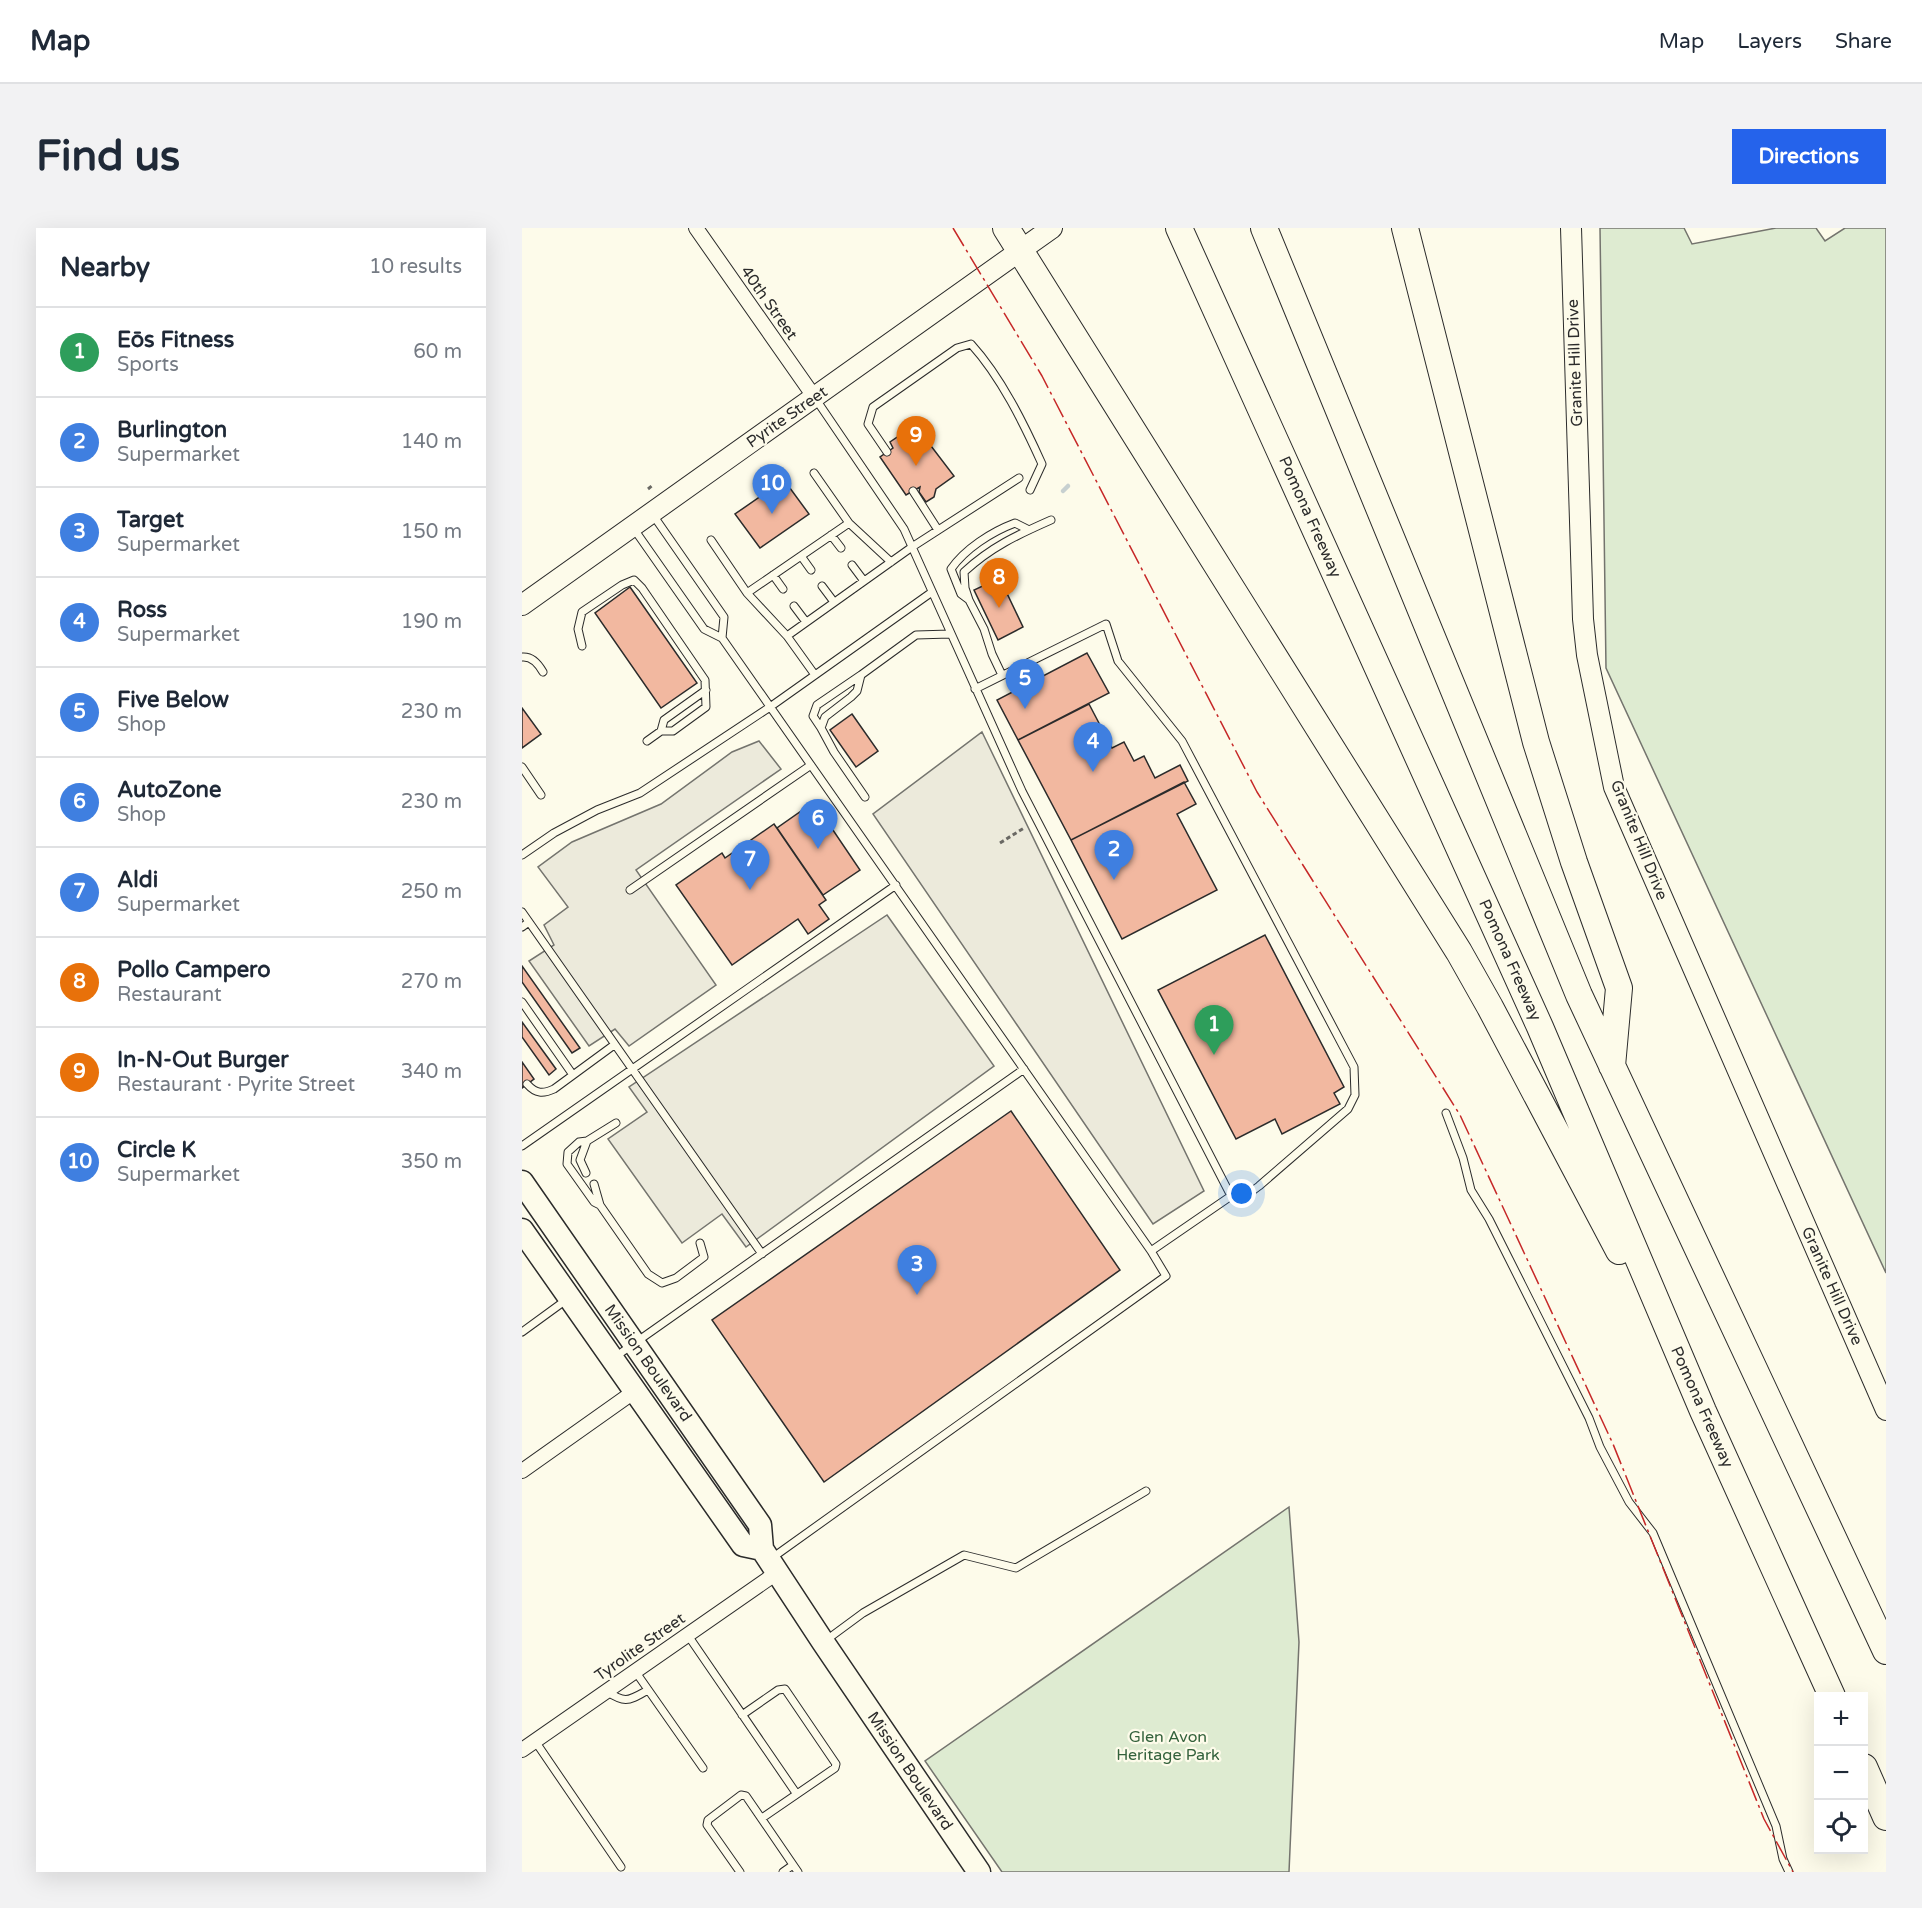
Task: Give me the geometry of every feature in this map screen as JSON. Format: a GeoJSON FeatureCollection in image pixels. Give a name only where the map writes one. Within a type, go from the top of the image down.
{"type":"FeatureCollection","features":[{"type":"Feature","properties":{"kind":"highway"},"geometry":{"type":"LineString","coordinates":[[1006,228],[1459,952],[1703,1411]]}},
{"type":"Feature","properties":{"kind":"highway","name":"Pomona Freeway"},"geometry":{"type":"LineString","coordinates":[[1179,228],[1540,1027],[1703,1411],[1830,1692]]}},
{"type":"Feature","properties":{"kind":"highway"},"geometry":{"type":"LineString","coordinates":[[1264,228],[1579,994],[1886,1651]]}},
{"type":"Feature","properties":{"kind":"highway"},"geometry":{"type":"LineString","coordinates":[[1405,228],[1536,742],[1574,862],[1619,988],[1611,1066]]}},
{"type":"Feature","properties":{"kind":"highway"},"geometry":{"type":"LineString","coordinates":[[1868,1778],[1886,1817]]}},
{"type":"Feature","properties":{"kind":"main road","name":"Mission Boulevard"},"geometry":{"type":"LineString","coordinates":[[522,1182],[760,1525],[770,1560],[979,1872]]}},
{"type":"Feature","properties":{"kind":"main road","name":"Mission Boulevard"},"geometry":{"type":"LineString","coordinates":[[522,1230],[743,1545],[770,1560]]}},
{"type":"Feature","properties":{"kind":"street","name":"40th Street"},"geometry":{"type":"LineString","coordinates":[[696,228],[815,398]]}},
{"type":"Feature","properties":{"kind":"street","name":"Pyrite Street"},"geometry":{"type":"LineString","coordinates":[[522,605],[1052,228]]}},
{"type":"Feature","properties":{"kind":"street","name":"Granite Hill Drive"},"geometry":{"type":"LineString","coordinates":[[1571,228],[1583,619],[1587,655],[1614,787],[1886,1410]]}},
{"type":"Feature","properties":{"kind":"street"},"geometry":{"type":"LineString","coordinates":[[522,1471],[635,1391]]}},
{"type":"Feature","properties":{"kind":"street","name":"Tyrolite Street"},"geometry":{"type":"LineString","coordinates":[[522,1750],[687,1634],[770,1560]]}},
{"type":"Feature","properties":{"kind":"lane"},"geometry":{"type":"LineString","coordinates":[[887,452],[868,424],[873,407],[957,348],[971,344],[983,358],[1016,410],[1042,464],[1030,490]]}},
{"type":"Feature","properties":{"kind":"lane"},"geometry":{"type":"LineString","coordinates":[[815,398],[904,529],[950,634],[975,689],[1022,791],[1231,1196],[1239,1201],[1348,1109],[1355,1095],[1354,1067],[1182,741],[1118,661],[1106,624],[975,689]]}},
{"type":"Feature","properties":{"kind":"lane"},"geometry":{"type":"LineString","coordinates":[[814,473],[849,522],[891,562]]}},
{"type":"Feature","properties":{"kind":"lane"},"geometry":{"type":"LineString","coordinates":[[787,636],[912,547],[1018,478]]}},
{"type":"Feature","properties":{"kind":"lane"},"geometry":{"type":"LineString","coordinates":[[913,491],[938,530]]}},
{"type":"Feature","properties":{"kind":"lane"},"geometry":{"type":"LineString","coordinates":[[652,513],[724,617],[722,638]]}},
{"type":"Feature","properties":{"kind":"lane"},"geometry":{"type":"LineString","coordinates":[[1002,675],[984,629],[969,600],[965,588],[964,572],[993,548],[1051,520]]}},
{"type":"Feature","properties":{"kind":"lane"},"geometry":{"type":"LineString","coordinates":[[747,593],[849,522]]}},
{"type":"Feature","properties":{"kind":"lane"},"geometry":{"type":"LineString","coordinates":[[969,600],[961,594],[951,569],[958,559],[1001,528],[1015,523],[1029,530]]}},
{"type":"Feature","properties":{"kind":"lane"},"geometry":{"type":"LineString","coordinates":[[633,527],[704,629],[722,638],[1151,1251],[1166,1276],[770,1560]]}},
{"type":"Feature","properties":{"kind":"lane"},"geometry":{"type":"LineString","coordinates":[[831,535],[841,548]]}},
{"type":"Feature","properties":{"kind":"lane"},"geometry":{"type":"LineString","coordinates":[[711,540],[747,593],[787,636],[815,675]]}},
{"type":"Feature","properties":{"kind":"lane"},"geometry":{"type":"LineString","coordinates":[[801,556],[811,570]]}},
{"type":"Feature","properties":{"kind":"lane"},"geometry":{"type":"LineString","coordinates":[[852,565],[864,581]]}},
{"type":"Feature","properties":{"kind":"lane"},"geometry":{"type":"LineString","coordinates":[[773,575],[783,589]]}},
{"type":"Feature","properties":{"kind":"lane"},"geometry":{"type":"LineString","coordinates":[[582,646],[578,629],[582,612],[622,585],[634,580],[696,665],[705,680],[706,690],[706,707],[673,730],[661,731],[647,741]]}},
{"type":"Feature","properties":{"kind":"lane"},"geometry":{"type":"LineString","coordinates":[[822,586],[834,603]]}},
{"type":"Feature","properties":{"kind":"lane"},"geometry":{"type":"LineString","coordinates":[[522,855],[554,833],[597,810],[640,793],[770,707],[932,592]]}},
{"type":"Feature","properties":{"kind":"lane"},"geometry":{"type":"LineString","coordinates":[[794,606],[806,622]]}},
{"type":"Feature","properties":{"kind":"lane"},"geometry":{"type":"LineString","coordinates":[[865,797],[813,716],[818,705],[916,635],[950,634]]}},
{"type":"Feature","properties":{"kind":"lane"},"geometry":{"type":"LineString","coordinates":[[522,657],[537,662],[543,672]]}},
{"type":"Feature","properties":{"kind":"lane"},"geometry":{"type":"LineString","coordinates":[[821,728],[825,717],[857,691],[861,675]]}},
{"type":"Feature","properties":{"kind":"lane"},"geometry":{"type":"LineString","coordinates":[[661,731],[664,720],[706,690]]}},
{"type":"Feature","properties":{"kind":"lane"},"geometry":{"type":"LineString","coordinates":[[630,890],[811,765]]}},
{"type":"Feature","properties":{"kind":"lane"},"geometry":{"type":"LineString","coordinates":[[522,767],[541,795]]}},
{"type":"Feature","properties":{"kind":"lane"},"geometry":{"type":"LineString","coordinates":[[522,1146],[896,885]]}},
{"type":"Feature","properties":{"kind":"lane"},"geometry":{"type":"LineString","coordinates":[[523,914],[762,1254]]}},
{"type":"Feature","properties":{"kind":"lane"},"geometry":{"type":"LineString","coordinates":[[522,927],[530,922]]}},
{"type":"Feature","properties":{"kind":"lane"},"geometry":{"type":"LineString","coordinates":[[522,1002],[573,1075]]}},
{"type":"Feature","properties":{"kind":"lane"},"geometry":{"type":"LineString","coordinates":[[527,1084],[538,1093],[554,1089],[614,1045]]}},
{"type":"Feature","properties":{"kind":"lane"},"geometry":{"type":"LineString","coordinates":[[613,1358],[1024,1069]]}},
{"type":"Feature","properties":{"kind":"lane"},"geometry":{"type":"LineString","coordinates":[[1446,1113],[1463,1158],[1471,1190],[1489,1219],[1629,1502],[1653,1533],[1776,1826],[1783,1859],[1789,1872]]}},
{"type":"Feature","properties":{"kind":"lane"},"geometry":{"type":"LineString","coordinates":[[600,1205],[594,1202],[567,1164],[568,1152],[579,1142],[587,1141],[616,1123]]}},
{"type":"Feature","properties":{"kind":"lane"},"geometry":{"type":"LineString","coordinates":[[586,1173],[580,1160],[587,1141]]}},
{"type":"Feature","properties":{"kind":"lane"},"geometry":{"type":"LineString","coordinates":[[594,1184],[600,1205],[648,1274],[662,1283],[676,1278],[704,1257],[700,1243]]}},
{"type":"Feature","properties":{"kind":"lane"},"geometry":{"type":"LineString","coordinates":[[1151,1251],[1231,1196]]}},
{"type":"Feature","properties":{"kind":"lane"},"geometry":{"type":"LineString","coordinates":[[522,1332],[570,1298]]}},
{"type":"Feature","properties":{"kind":"lane"},"geometry":{"type":"LineString","coordinates":[[823,1642],[863,1613],[964,1555],[1016,1568],[1146,1491]]}},
{"type":"Feature","properties":{"kind":"lane"},"geometry":{"type":"LineString","coordinates":[[687,1634],[796,1794]]}},
{"type":"Feature","properties":{"kind":"lane"},"geometry":{"type":"LineString","coordinates":[[634,1671],[703,1768]]}},
{"type":"Feature","properties":{"kind":"lane"},"geometry":{"type":"LineString","coordinates":[[742,1715],[778,1689],[785,1689],[836,1764],[835,1768],[762,1818]]}},
{"type":"Feature","properties":{"kind":"lane"},"geometry":{"type":"LineString","coordinates":[[606,1692],[619,1700],[629,1700],[648,1690]]}},
{"type":"Feature","properties":{"kind":"lane"},"geometry":{"type":"LineString","coordinates":[[535,1741],[621,1867]]}},
{"type":"Feature","properties":{"kind":"lane"},"geometry":{"type":"LineString","coordinates":[[740,1872],[707,1825],[708,1820],[741,1795],[746,1796],[798,1872]]}},
{"type":"Feature","properties":{"kind":"lane"},"geometry":{"type":"LineString","coordinates":[[783,1872],[793,1865]]}},
{"type":"Feature","properties":{"kind":"path"},"geometry":{"type":"LineString","coordinates":[[648,489],[653,485]]}},
{"type":"Feature","properties":{"kind":"path"},"geometry":{"type":"LineString","coordinates":[[1000,843],[1024,828]]}},
{"type":"Feature","properties":{"kind":"green space"},"geometry":{"type":"Polygon","coordinates":[[[1600,228],[1684,228],[1692,244],[1776,228],[1816,228],[1825,241],[1845,228],[1886,228],[1886,1273],[1606,668],[1600,228]]]}},
{"type":"Feature","properties":{"kind":"green space","name":"Glen Avon Heritage Park"},"geometry":{"type":"Polygon","coordinates":[[[1289,1507],[1299,1642],[1289,1872],[1002,1872],[925,1761],[1289,1507]]]}},
{"type":"Feature","properties":{"kind":"shaded area"},"geometry":{"type":"Polygon","coordinates":[[[982,732],[1204,1191],[1153,1224],[873,814],[982,732]]]}},
{"type":"Feature","properties":{"kind":"shaded area"},"geometry":{"type":"Polygon","coordinates":[[[759,741],[781,769],[636,870],[716,985],[629,1046],[615,1029],[589,1046],[529,961],[554,945],[544,925],[568,907],[538,867],[572,842],[661,804],[732,752],[759,741]]]}},
{"type":"Feature","properties":{"kind":"shaded area"},"geometry":{"type":"Polygon","coordinates":[[[887,915],[994,1066],[746,1247],[722,1214],[682,1243],[608,1139],[647,1112],[629,1087],[887,915]]]}},
{"type":"Feature","properties":{"kind":"building"},"geometry":{"type":"Polygon","coordinates":[[[915,425],[954,476],[936,489],[934,497],[926,502],[919,492],[920,487],[906,495],[880,457],[893,448],[890,442],[915,425]]]}},
{"type":"Feature","properties":{"kind":"building"},"geometry":{"type":"Polygon","coordinates":[[[784,480],[809,514],[760,548],[735,514],[784,480]]]}},
{"type":"Feature","properties":{"kind":"building"},"geometry":{"type":"Polygon","coordinates":[[[989,583],[991,588],[1002,583],[1023,627],[998,640],[974,590],[989,583]]]}},
{"type":"Feature","properties":{"kind":"building"},"geometry":{"type":"Polygon","coordinates":[[[630,587],[697,683],[661,708],[595,613],[630,587]]]}},
{"type":"Feature","properties":{"kind":"building"},"geometry":{"type":"Polygon","coordinates":[[[1087,653],[1109,693],[1018,740],[997,700],[1087,653]]]}},
{"type":"Feature","properties":{"kind":"building"},"geometry":{"type":"Polygon","coordinates":[[[1089,704],[1112,748],[1124,742],[1134,761],[1144,756],[1155,778],[1180,765],[1188,781],[1071,840],[1018,740],[1089,704]]]}},
{"type":"Feature","properties":{"kind":"building"},"geometry":{"type":"Polygon","coordinates":[[[522,708],[541,734],[522,748],[522,708]]]}},
{"type":"Feature","properties":{"kind":"building"},"geometry":{"type":"Polygon","coordinates":[[[852,714],[878,751],[856,767],[830,730],[852,714]]]}},
{"type":"Feature","properties":{"kind":"building"},"geometry":{"type":"Polygon","coordinates":[[[1184,782],[1196,804],[1177,814],[1217,890],[1122,939],[1071,840],[1184,782]]]}},
{"type":"Feature","properties":{"kind":"building"},"geometry":{"type":"Polygon","coordinates":[[[814,802],[860,870],[823,895],[777,828],[814,802]]]}},
{"type":"Feature","properties":{"kind":"building"},"geometry":{"type":"Polygon","coordinates":[[[774,824],[826,900],[819,905],[829,919],[808,934],[798,919],[732,965],[676,885],[722,853],[725,858],[774,824]]]}},
{"type":"Feature","properties":{"kind":"building"},"geometry":{"type":"Polygon","coordinates":[[[1265,935],[1344,1087],[1334,1093],[1340,1104],[1282,1134],[1275,1119],[1236,1139],[1158,990],[1265,935]]]}},
{"type":"Feature","properties":{"kind":"building"},"geometry":{"type":"Polygon","coordinates":[[[522,966],[580,1048],[572,1053],[522,982],[522,966]]]}},
{"type":"Feature","properties":{"kind":"building"},"geometry":{"type":"Polygon","coordinates":[[[522,1022],[556,1069],[549,1075],[522,1037],[522,1022]]]}},
{"type":"Feature","properties":{"kind":"building"},"geometry":{"type":"Polygon","coordinates":[[[522,1062],[534,1079],[522,1088],[522,1062]]]}},
{"type":"Feature","properties":{"kind":"building"},"geometry":{"type":"Polygon","coordinates":[[[1011,1111],[1120,1270],[824,1482],[712,1320],[1011,1111]]]}},
{"type":"Feature","properties":{"kind":"waterway"},"geometry":{"type":"LineString","coordinates":[[1063,491],[1068,486]]}},
{"type":"Feature","properties":{"kind":"power"},"geometry":{"type":"LineString","coordinates":[[953,228],[1042,376],[1257,792],[1460,1115],[1613,1444],[1764,1819],[1793,1872]]}},
{"type":"Feature","properties":{"kind":"place","name":"In-N-Out Burger"},"geometry":{"type":"Point","coordinates":[916,466]}},
{"type":"Feature","properties":{"kind":"place","name":"Circle K"},"geometry":{"type":"Point","coordinates":[772,514]}},
{"type":"Feature","properties":{"kind":"place","name":"Pollo Campero"},"geometry":{"type":"Point","coordinates":[999,608]}},
{"type":"Feature","properties":{"kind":"place","name":"Five Below"},"geometry":{"type":"Point","coordinates":[1025,709]}},
{"type":"Feature","properties":{"kind":"place","name":"Ross"},"geometry":{"type":"Point","coordinates":[1093,772]}},
{"type":"Feature","properties":{"kind":"place","name":"AutoZone"},"geometry":{"type":"Point","coordinates":[818,849]}},
{"type":"Feature","properties":{"kind":"place","name":"Burlington"},"geometry":{"type":"Point","coordinates":[1114,880]}},
{"type":"Feature","properties":{"kind":"place","name":"Aldi"},"geometry":{"type":"Point","coordinates":[750,890]}},
{"type":"Feature","properties":{"kind":"place","name":"Eōs Fitness"},"geometry":{"type":"Point","coordinates":[1214,1055]}},
{"type":"Feature","properties":{"kind":"place","name":"Target"},"geometry":{"type":"Point","coordinates":[917,1295]}}]}
